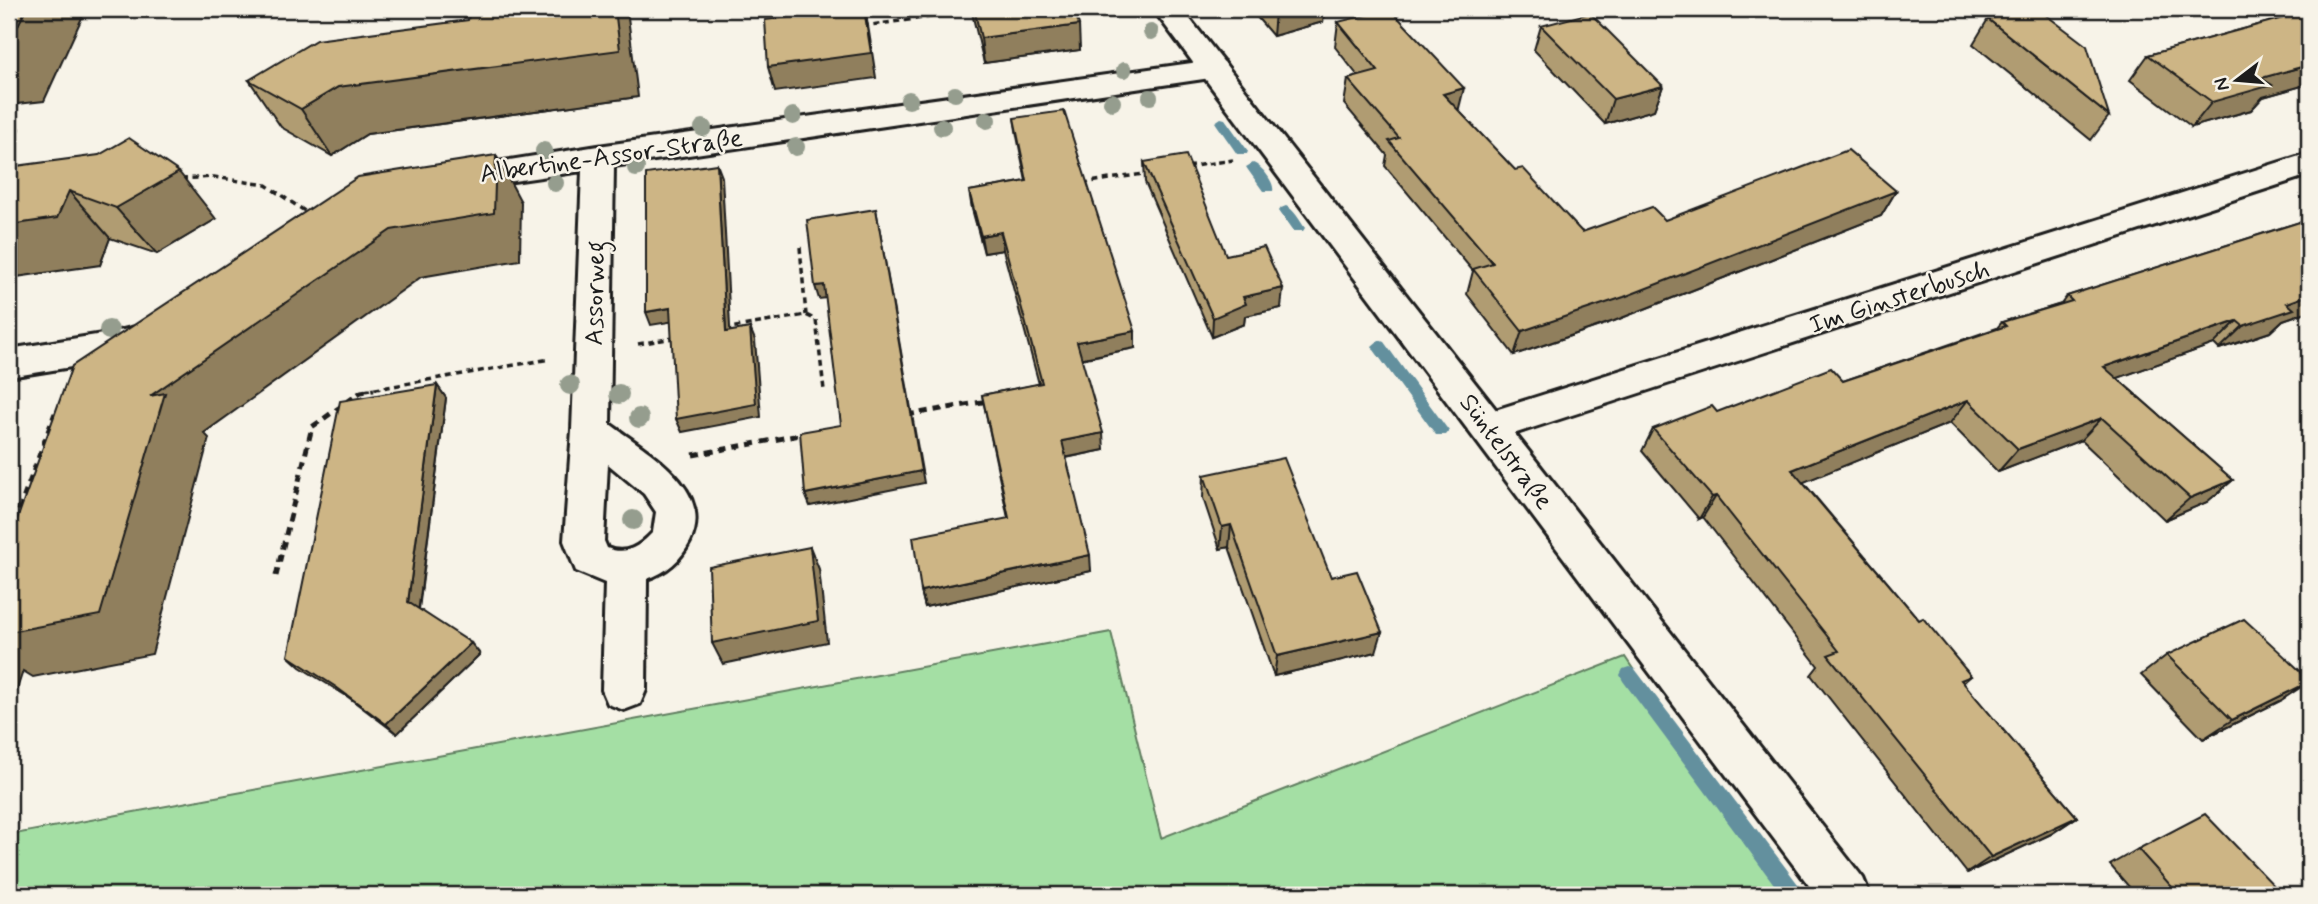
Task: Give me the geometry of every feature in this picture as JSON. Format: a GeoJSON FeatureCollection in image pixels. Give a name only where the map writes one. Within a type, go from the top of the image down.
{"type":"FeatureCollection","features":[{"type":"Feature","properties":{"kind":"street","name":"Süntelstraße"},"geometry":{"type":"LineString","coordinates":[[1167,9],[1846,895]]}},
{"type":"Feature","properties":{"kind":"street","name":"Albertine-Assor-Straße"},"geometry":{"type":"LineString","coordinates":[[426,183],[1213,69]]}},
{"type":"Feature","properties":{"kind":"street","name":"Assorweg"},"geometry":{"type":"LineString","coordinates":[[598,156],[591,430],[584,541],[590,559],[607,567],[626,568]]}},
{"type":"Feature","properties":{"kind":"street","name":"Im Ginsterbusch"},"geometry":{"type":"LineString","coordinates":[[1489,427],[2309,164]]}},
{"type":"Feature","properties":{"kind":"street"},"geometry":{"type":"LineString","coordinates":[[9,363],[136,341],[170,325]]}},
{"type":"Feature","properties":{"kind":"street"},"geometry":{"type":"LineString","coordinates":[[591,430],[671,497],[678,514],[676,533],[664,550],[645,562],[626,568],[624,690]]}},
{"type":"Feature","properties":{"kind":"path"},"geometry":{"type":"LineString","coordinates":[[858,27],[982,10]]}},
{"type":"Feature","properties":{"kind":"path"},"geometry":{"type":"LineString","coordinates":[[9,126],[19,127],[9,151]]}},
{"type":"Feature","properties":{"kind":"path"},"geometry":{"type":"LineString","coordinates":[[1177,169],[1256,156],[1276,150]]}},
{"type":"Feature","properties":{"kind":"path"},"geometry":{"type":"LineString","coordinates":[[1072,185],[1151,173]]}},
{"type":"Feature","properties":{"kind":"path"},"geometry":{"type":"LineString","coordinates":[[174,180],[214,177],[267,185],[313,216]]}},
{"type":"Feature","properties":{"kind":"path"},"geometry":{"type":"LineString","coordinates":[[800,247],[806,315]]}},
{"type":"Feature","properties":{"kind":"path"},"geometry":{"type":"LineString","coordinates":[[713,331],[806,315],[816,320],[824,390]]}},
{"type":"Feature","properties":{"kind":"path"},"geometry":{"type":"LineString","coordinates":[[276,576],[312,427],[361,392],[686,336]]}},
{"type":"Feature","properties":{"kind":"path"},"geometry":{"type":"LineString","coordinates":[[903,416],[997,399]]}},
{"type":"Feature","properties":{"kind":"path"},"geometry":{"type":"LineString","coordinates":[[9,537],[59,401]]}},
{"type":"Feature","properties":{"kind":"path"},"geometry":{"type":"LineString","coordinates":[[634,466],[809,433]]}},
{"type":"Feature","properties":{"kind":"green space"},"geometry":{"type":"Polygon","coordinates":[[[1111,632],[1161,838],[1625,657],[1784,895],[9,895],[9,835],[1111,632]]]}},
{"type":"Feature","properties":{"kind":"building"},"geometry":{"type":"Polygon","coordinates":[[[9,9],[26,9],[9,43],[9,9]]]}},
{"type":"Feature","properties":{"kind":"building"},"geometry":{"type":"Polygon","coordinates":[[[470,9],[615,9],[620,50],[338,87],[301,109],[249,80],[316,40],[468,20],[470,9]]]}},
{"type":"Feature","properties":{"kind":"building"},"geometry":{"type":"Polygon","coordinates":[[[864,9],[871,53],[768,67],[765,20],[864,9]]]}},
{"type":"Feature","properties":{"kind":"building"},"geometry":{"type":"Polygon","coordinates":[[[974,9],[1074,9],[1079,25],[981,38],[974,9]]]}},
{"type":"Feature","properties":{"kind":"building"},"geometry":{"type":"Polygon","coordinates":[[[1390,9],[1464,88],[1443,94],[1515,170],[1523,168],[1582,232],[1652,207],[1665,220],[1848,150],[1896,191],[1624,297],[1522,331],[1473,269],[1493,263],[1389,141],[1399,138],[1348,79],[1378,71],[1338,22],[1390,9]]]}},
{"type":"Feature","properties":{"kind":"building"},"geometry":{"type":"Polygon","coordinates":[[[2038,9],[2087,46],[2109,116],[1988,19],[2038,9]]]}},
{"type":"Feature","properties":{"kind":"building"},"geometry":{"type":"Polygon","coordinates":[[[2309,11],[2309,65],[2261,78],[2272,85],[2212,102],[2148,55],[2309,11]]]}},
{"type":"Feature","properties":{"kind":"building"},"geometry":{"type":"Polygon","coordinates":[[[1590,13],[1663,86],[1613,99],[1541,26],[1590,13]]]}},
{"type":"Feature","properties":{"kind":"building"},"geometry":{"type":"Polygon","coordinates":[[[1064,111],[1135,331],[1077,342],[1103,433],[1062,441],[1090,555],[921,591],[913,537],[1009,518],[982,395],[1042,383],[1001,232],[981,236],[969,191],[1027,181],[1014,118],[1064,111]]]}},
{"type":"Feature","properties":{"kind":"building"},"geometry":{"type":"Polygon","coordinates":[[[129,138],[179,172],[116,208],[69,191],[57,218],[9,225],[9,167],[99,155],[129,138]]]}},
{"type":"Feature","properties":{"kind":"building"},"geometry":{"type":"Polygon","coordinates":[[[496,155],[494,213],[391,230],[150,396],[165,393],[100,615],[9,632],[9,542],[72,366],[358,177],[496,155]]]}},
{"type":"Feature","properties":{"kind":"building"},"geometry":{"type":"Polygon","coordinates":[[[1186,155],[1226,255],[1264,247],[1283,288],[1243,297],[1246,304],[1213,318],[1144,162],[1186,155]]]}},
{"type":"Feature","properties":{"kind":"building"},"geometry":{"type":"Polygon","coordinates":[[[717,164],[726,332],[750,328],[756,404],[676,419],[670,308],[646,312],[646,174],[717,164]]]}},
{"type":"Feature","properties":{"kind":"building"},"geometry":{"type":"Polygon","coordinates":[[[876,209],[921,471],[805,494],[800,432],[841,425],[824,285],[815,286],[807,220],[876,209]]]}},
{"type":"Feature","properties":{"kind":"building"},"geometry":{"type":"Polygon","coordinates":[[[2309,219],[2309,295],[2287,303],[2294,309],[2243,326],[2237,321],[2104,367],[2233,480],[2190,498],[2102,418],[2018,449],[1968,400],[1792,470],[1919,620],[1923,618],[1971,676],[1961,680],[2077,817],[1991,857],[1828,655],[1839,651],[1716,496],[1712,497],[1653,429],[1712,406],[1717,412],[1831,368],[1843,381],[2006,326],[2002,322],[2072,301],[2067,296],[2309,219]]]}},
{"type":"Feature","properties":{"kind":"building"},"geometry":{"type":"Polygon","coordinates":[[[437,385],[408,602],[471,643],[386,724],[288,656],[340,401],[437,385]]]}},
{"type":"Feature","properties":{"kind":"building"},"geometry":{"type":"Polygon","coordinates":[[[1284,458],[1331,577],[1357,571],[1382,632],[1277,656],[1231,525],[1222,527],[1204,475],[1284,458]]]}},
{"type":"Feature","properties":{"kind":"building"},"geometry":{"type":"Polygon","coordinates":[[[810,547],[818,621],[712,643],[709,567],[810,547]]]}},
{"type":"Feature","properties":{"kind":"building"},"geometry":{"type":"Polygon","coordinates":[[[2244,619],[2309,679],[2309,682],[2232,720],[2167,655],[2244,619]]]}},
{"type":"Feature","properties":{"kind":"building"},"geometry":{"type":"Polygon","coordinates":[[[2205,814],[2283,895],[2179,895],[2138,849],[2205,814]]]}},
{"type":"Feature","properties":{"kind":"waterway"},"geometry":{"type":"LineString","coordinates":[[1221,122],[1242,151]]}},
{"type":"Feature","properties":{"kind":"waterway"},"geometry":{"type":"LineString","coordinates":[[1253,167],[1268,188]]}},
{"type":"Feature","properties":{"kind":"waterway"},"geometry":{"type":"LineString","coordinates":[[1286,211],[1298,228]]}},
{"type":"Feature","properties":{"kind":"waterway"},"geometry":{"type":"LineString","coordinates":[[1379,346],[1441,431]]}},
{"type":"Feature","properties":{"kind":"waterway"},"geometry":{"type":"LineString","coordinates":[[1629,675],[1794,895]]}}]}
